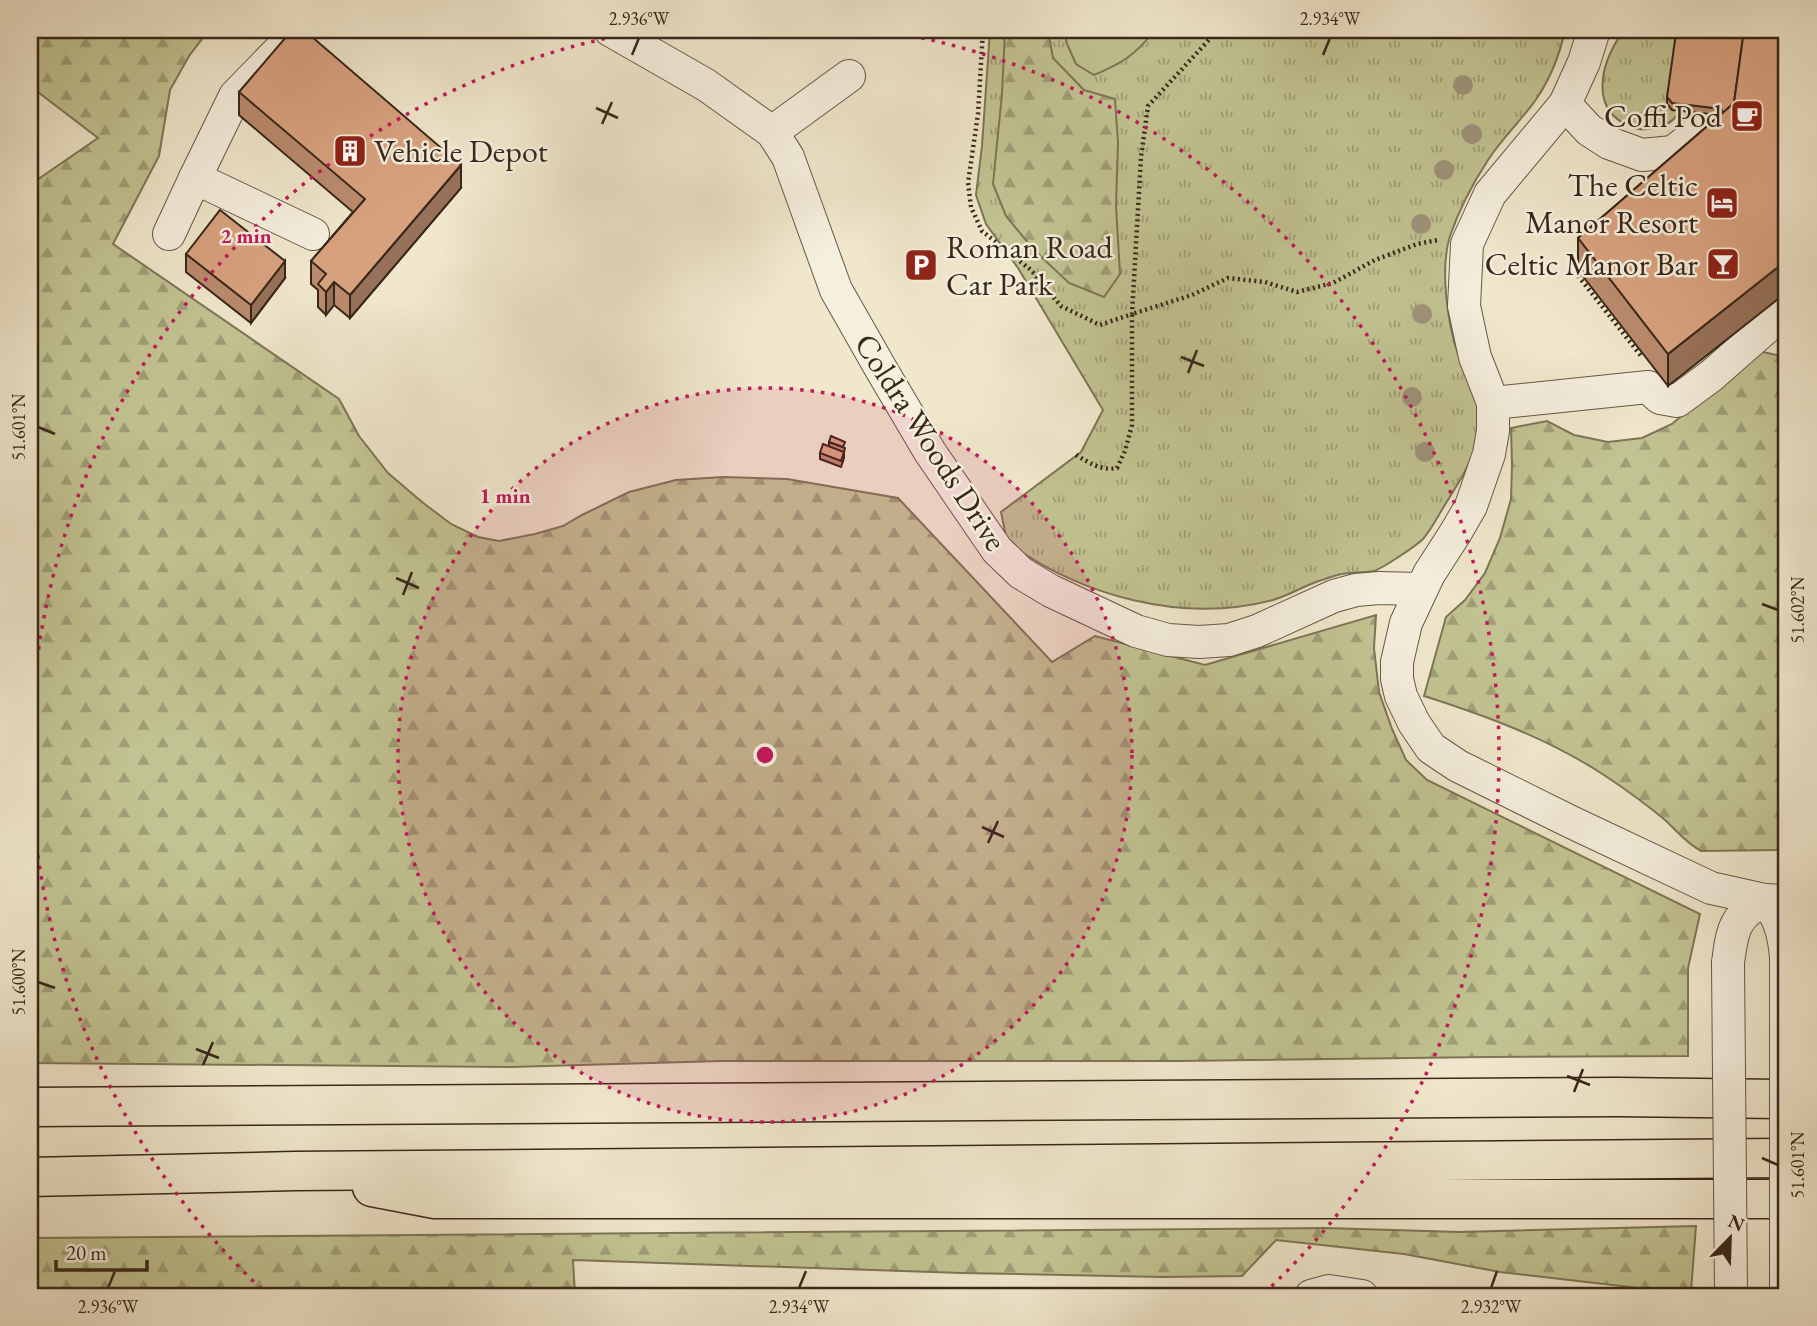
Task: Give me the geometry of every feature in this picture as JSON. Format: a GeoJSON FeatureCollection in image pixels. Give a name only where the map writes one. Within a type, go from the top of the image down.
{"type":"FeatureCollection","features":[{"type":"Feature","properties":{"kind":"highway"},"geometry":{"type":"LineString","coordinates":[[1618,1097],[1787,1080]]}},
{"type":"Feature","properties":{"kind":"highway"},"geometry":{"type":"LineString","coordinates":[[30,1107],[1618,1097],[1787,1099]]}},
{"type":"Feature","properties":{"kind":"highway"},"geometry":{"type":"LineString","coordinates":[[30,1177],[295,1171],[1787,1158]]}},
{"type":"Feature","properties":{"kind":"highway"},"geometry":{"type":"LineString","coordinates":[[295,1171],[435,1199],[1787,1199]]}},
{"type":"Feature","properties":{"kind":"lane"},"geometry":{"type":"LineString","coordinates":[[169,234],[235,96],[299,30]]}},
{"type":"Feature","properties":{"kind":"lane","name":"Coldra Woods Drive"},"geometry":{"type":"LineString","coordinates":[[610,30],[706,85],[772,132],[788,157],[836,290],[874,358],[930,452],[982,529],[997,550],[1021,573],[1051,591],[1136,631],[1168,640],[1199,642],[1229,640],[1257,631],[1334,596],[1356,590],[1421,589]]}},
{"type":"Feature","properties":{"kind":"lane"},"geometry":{"type":"LineString","coordinates":[[1594,30],[1584,62],[1565,103],[1490,194],[1467,244],[1464,306],[1475,357],[1493,403],[1493,431],[1489,454],[1471,506],[1429,574],[1414,604],[1401,641],[1397,679],[1401,696],[1414,723],[1431,748],[1458,766],[1711,888],[1776,900]]}},
{"type":"Feature","properties":{"kind":"lane"},"geometry":{"type":"LineString","coordinates":[[1565,103],[1588,130],[1609,143],[1642,155],[1673,152],[1695,135],[1704,113],[1714,40],[1712,30]]}},
{"type":"Feature","properties":{"kind":"lane"},"geometry":{"type":"LineString","coordinates":[[772,132],[849,76]]}},
{"type":"Feature","properties":{"kind":"lane"},"geometry":{"type":"LineString","coordinates":[[195,178],[313,234]]}},
{"type":"Feature","properties":{"kind":"lane"},"geometry":{"type":"LineString","coordinates":[[1493,403],[1648,387],[1660,398],[1677,401],[1711,376],[1776,319],[1787,313]]}},
{"type":"Feature","properties":{"kind":"lane"},"geometry":{"type":"LineString","coordinates":[[1776,900],[1774,911],[1782,929],[1786,957],[1786,1293]]}},
{"type":"Feature","properties":{"kind":"lane"},"geometry":{"type":"LineString","coordinates":[[1731,1294],[1730,944],[1736,923],[1743,913],[1753,906],[1776,900]]}},
{"type":"Feature","properties":{"kind":"lane"},"geometry":{"type":"LineString","coordinates":[[1311,1296],[1329,1291],[1362,1296]]}},
{"type":"Feature","properties":{"kind":"path"},"geometry":{"type":"LineString","coordinates":[[983,30],[978,114],[968,183],[971,206],[982,231],[1031,270],[1060,306],[1100,324],[1192,295],[1228,278],[1265,282],[1297,292],[1334,283],[1375,260],[1417,244],[1450,238],[1467,244]]}},
{"type":"Feature","properties":{"kind":"path"},"geometry":{"type":"LineString","coordinates":[[1076,456],[1108,470],[1117,468],[1125,451],[1132,425],[1132,314],[1148,106],[1218,30]]}},
{"type":"Feature","properties":{"kind":"path"},"geometry":{"type":"LineString","coordinates":[[1582,260],[1572,268],[1643,359]]}},
{"type":"Feature","properties":{"kind":"green space"},"geometry":{"type":"Polygon","coordinates":[[[30,30],[214,30],[203,38],[189,56],[170,90],[159,156],[113,244],[339,399],[359,436],[388,473],[451,524],[478,537],[499,541],[563,526],[629,492],[676,480],[723,477],[787,479],[898,498],[1052,662],[1095,636],[1205,665],[1376,615],[1374,648],[1379,692],[1406,760],[1427,780],[1700,914],[1688,968],[1688,1056],[1180,1061],[721,1061],[511,1067],[30,1063],[30,182],[34,182],[98,138],[30,86],[30,30]]]}},
{"type":"Feature","properties":{"kind":"green space"},"geometry":{"type":"Polygon","coordinates":[[[990,30],[1565,30],[1558,57],[1547,82],[1482,169],[1450,236],[1445,278],[1450,324],[1457,351],[1474,393],[1480,426],[1464,474],[1423,539],[1374,571],[1337,575],[1273,600],[1238,607],[1203,609],[1134,600],[1100,590],[1036,561],[1007,542],[1001,512],[1081,452],[1103,410],[1018,268],[986,224],[976,195],[990,30]]]}},
{"type":"Feature","properties":{"kind":"green space"},"geometry":{"type":"Polygon","coordinates":[[[1005,30],[1048,30],[1053,58],[1084,90],[1115,99],[1120,274],[1104,297],[1069,283],[1034,250],[1006,216],[993,184],[1005,30]]]}},
{"type":"Feature","properties":{"kind":"green space"},"geometry":{"type":"Polygon","coordinates":[[[1064,30],[1155,30],[1128,57],[1094,75],[1076,64],[1064,30]]]}},
{"type":"Feature","properties":{"kind":"green space"},"geometry":{"type":"Polygon","coordinates":[[[1625,30],[1685,30],[1688,37],[1681,108],[1672,121],[1648,129],[1633,128],[1613,116],[1606,105],[1603,79],[1606,66],[1617,40],[1625,30]]]}},
{"type":"Feature","properties":{"kind":"green space"},"geometry":{"type":"Polygon","coordinates":[[[1758,351],[1781,356],[1787,364],[1787,850],[1701,851],[1643,802],[1562,750],[1471,712],[1424,696],[1446,617],[1465,600],[1485,573],[1500,538],[1511,499],[1511,428],[1547,421],[1574,435],[1608,442],[1642,438],[1672,424],[1758,351]]]}},
{"type":"Feature","properties":{"kind":"green space"},"geometry":{"type":"Polygon","coordinates":[[[1696,1226],[1691,1291],[1647,1289],[1500,1272],[1404,1254],[1276,1240],[1242,1276],[962,1273],[573,1260],[575,1296],[30,1296],[30,1238],[1326,1228],[1459,1232],[1696,1226]]]}},
{"type":"Feature","properties":{"kind":"building","name":"Vehicle Depot"},"geometry":{"type":"Polygon","coordinates":[[[292,30],[304,30],[461,165],[350,295],[334,282],[326,292],[318,284],[326,274],[311,261],[365,199],[239,92],[292,30]]]}},
{"type":"Feature","properties":{"kind":"building"},"geometry":{"type":"Polygon","coordinates":[[[1681,30],[1730,36],[1737,30],[1744,30],[1734,103],[1723,113],[1721,109],[1672,103],[1667,97],[1676,33],[1681,30]]]}},
{"type":"Feature","properties":{"kind":"building","name":"The Celtic Manor Resort"},"geometry":{"type":"Polygon","coordinates":[[[1744,30],[1787,30],[1787,260],[1668,354],[1578,238],[1734,103],[1744,30]]]}},
{"type":"Feature","properties":{"kind":"building"},"geometry":{"type":"Polygon","coordinates":[[[220,210],[285,261],[251,305],[186,254],[220,210]]]}},
{"type":"Feature","properties":{"kind":"building"},"geometry":{"type":"Polygon","coordinates":[[[831,436],[845,442],[843,447],[829,442],[831,436]]]}},
{"type":"Feature","properties":{"kind":"building"},"geometry":{"type":"Polygon","coordinates":[[[823,444],[844,452],[841,461],[820,453],[823,444]]]}},
{"type":"Feature","properties":{"kind":"place","name":"Coffi Pod"},"geometry":{"type":"Point","coordinates":[1747,116]}},
{"type":"Feature","properties":{"kind":"place","name":"Vehicle Depot"},"geometry":{"type":"Point","coordinates":[350,151]}},
{"type":"Feature","properties":{"kind":"place","name":"The Celtic Manor Resort"},"geometry":{"type":"Point","coordinates":[1722,203]}},
{"type":"Feature","properties":{"kind":"place","name":"Celtic Manor Bar"},"geometry":{"type":"Point","coordinates":[1723,264]}},
{"type":"Feature","properties":{"kind":"place","name":"Roman Road Car Park"},"geometry":{"type":"Point","coordinates":[921,265]}}]}
